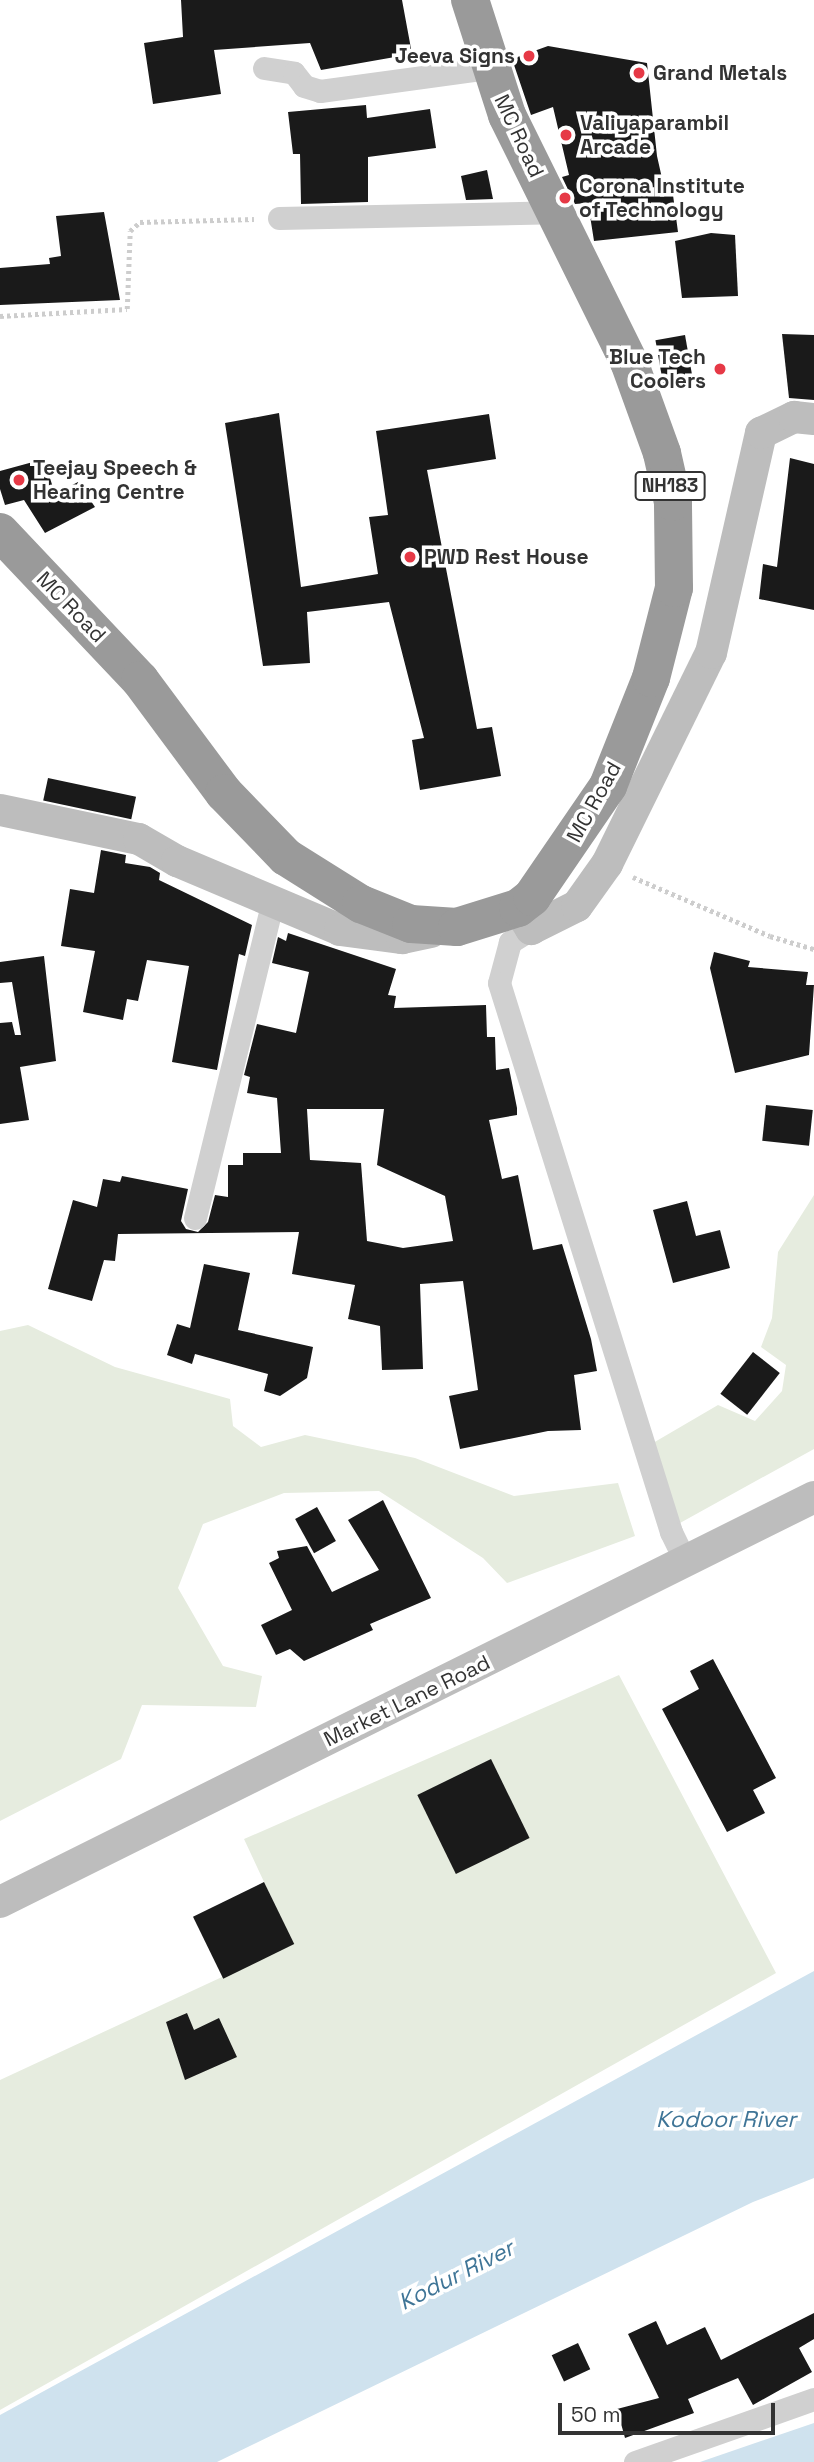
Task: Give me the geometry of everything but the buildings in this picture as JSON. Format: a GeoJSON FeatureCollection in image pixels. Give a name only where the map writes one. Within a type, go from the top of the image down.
{"type":"FeatureCollection","features":[{"type":"Feature","properties":{"kind":"highway","name":"MC Road"},"geometry":{"type":"LineString","coordinates":[[0,533],[140,680],[224,793],[286,857],[361,904],[411,923],[457,927],[525,918],[532,897],[608,786],[651,678],[674,589],[673,502],[662,453],[624,351],[555,212],[489,68],[470,0]]}},
{"type":"Feature","properties":{"kind":"main road"},"geometry":{"type":"LineString","coordinates":[[525,918],[577,906],[607,864],[711,653],[761,433],[794,417],[814,419]]}},
{"type":"Feature","properties":{"kind":"main road"},"geometry":{"type":"LineString","coordinates":[[0,810],[139,839],[272,904],[340,930],[402,938],[457,927]]}},
{"type":"Feature","properties":{"kind":"main road","name":"Market Lane Road"},"geometry":{"type":"LineString","coordinates":[[0,1902],[814,1497]]}},
{"type":"Feature","properties":{"kind":"street"},"geometry":{"type":"LineString","coordinates":[[264,68],[293,74],[304,86],[320,91],[489,68]]}},
{"type":"Feature","properties":{"kind":"street"},"geometry":{"type":"LineString","coordinates":[[279,218],[555,212]]}},
{"type":"Feature","properties":{"kind":"street"},"geometry":{"type":"LineString","coordinates":[[195,1218],[272,904]]}},
{"type":"Feature","properties":{"kind":"street"},"geometry":{"type":"LineString","coordinates":[[525,918],[510,942],[499,983],[667,1520],[686,1563]]}},
{"type":"Feature","properties":{"kind":"street"},"geometry":{"type":"LineString","coordinates":[[635,2462],[814,2399]]}},
{"type":"Feature","properties":{"kind":"path"},"geometry":{"type":"LineString","coordinates":[[0,316],[127,309],[130,230],[140,222],[279,218]]}},
{"type":"Feature","properties":{"kind":"path"},"geometry":{"type":"LineString","coordinates":[[607,864],[667,895],[814,949]]}},
{"type":"Feature","properties":{"kind":"shaded area"},"geometry":{"type":"Polygon","coordinates":[[[814,1195],[814,1449],[680,1523],[653,1443],[718,1405],[755,1421],[782,1391],[786,1365],[761,1347],[772,1318],[778,1252],[814,1195]]]}},
{"type":"Feature","properties":{"kind":"shaded area"},"geometry":{"type":"Polygon","coordinates":[[[28,1325],[115,1367],[230,1399],[233,1426],[261,1447],[305,1435],[415,1458],[514,1496],[618,1483],[635,1536],[507,1583],[483,1558],[379,1491],[284,1493],[203,1524],[178,1588],[223,1666],[262,1676],[256,1707],[142,1705],[121,1759],[0,1821],[0,1331],[28,1325]]]}},
{"type":"Feature","properties":{"kind":"shaded area"},"geometry":{"type":"Polygon","coordinates":[[[619,1675],[776,1973],[0,2410],[0,2080],[293,1944],[244,1839],[619,1675]]]}},
{"type":"Feature","properties":{"kind":"water","name":"Kodoor River"},"geometry":{"type":"Polygon","coordinates":[[[814,1971],[814,2178],[753,2202],[217,2462],[0,2462],[0,2415],[814,1971]]]}},
{"type":"Feature","properties":{"kind":"water"},"geometry":{"type":"Polygon","coordinates":[[[814,2423],[814,2462],[700,2462],[814,2423]]]}},
{"type":"Feature","properties":{"kind":"place","name":"Jeeva Signs"},"geometry":{"type":"Point","coordinates":[529,56]}},
{"type":"Feature","properties":{"kind":"place","name":"Grand Metals"},"geometry":{"type":"Point","coordinates":[639,73]}},
{"type":"Feature","properties":{"kind":"place","name":"Valiyaparambil Arcade"},"geometry":{"type":"Point","coordinates":[566,135]}},
{"type":"Feature","properties":{"kind":"place","name":"Corona Institute of Technology"},"geometry":{"type":"Point","coordinates":[565,198]}},
{"type":"Feature","properties":{"kind":"place","name":"Blue Tech Coolers"},"geometry":{"type":"Point","coordinates":[720,369]}},
{"type":"Feature","properties":{"kind":"place","name":"Teejay Speech & Hearing Centre"},"geometry":{"type":"Point","coordinates":[19,480]}},
{"type":"Feature","properties":{"kind":"place","name":"PWD Rest House"},"geometry":{"type":"Point","coordinates":[410,557]}},
{"type":"Feature","properties":{"kind":"water label","name":"Kodur River"},"geometry":{"type":"Point","coordinates":[456,2275]}}]}
